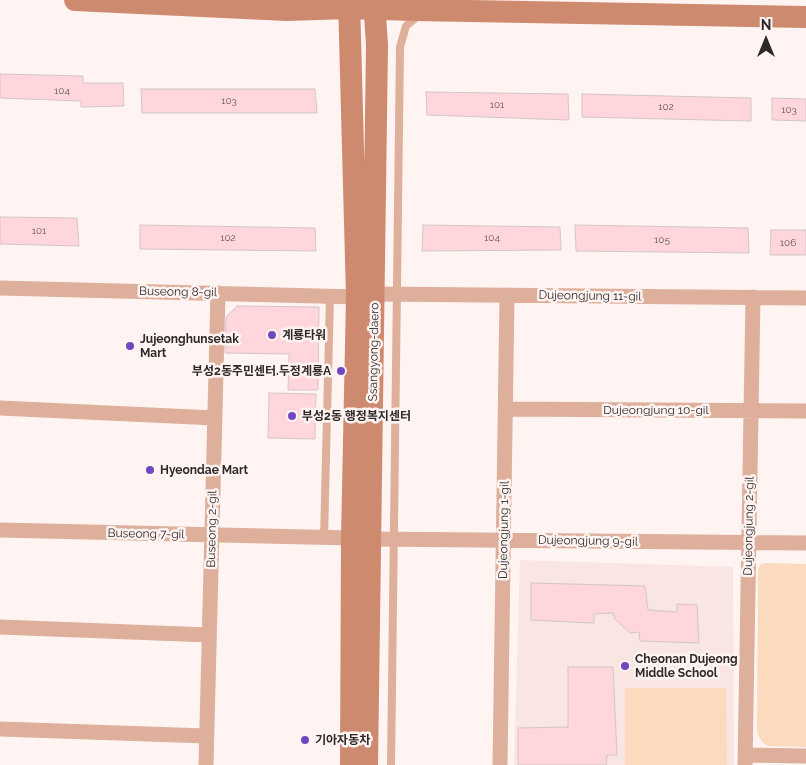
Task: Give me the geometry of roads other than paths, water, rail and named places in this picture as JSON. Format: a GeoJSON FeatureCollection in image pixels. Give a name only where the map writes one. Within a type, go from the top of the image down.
{"type":"FeatureCollection","features":[{"type":"Feature","properties":{"kind":"street"},"geometry":{"type":"LineString","coordinates":[[75,0],[295,5],[349,4],[431,10],[806,17]]}},
{"type":"Feature","properties":{"kind":"street","name":"Ssangyong-daero"},"geometry":{"type":"LineString","coordinates":[[349,4],[376,295]]}},
{"type":"Feature","properties":{"kind":"street","name":"Ssangyong-daero"},"geometry":{"type":"LineString","coordinates":[[351,765],[361,539],[376,295],[377,45],[374,5]]}},
{"type":"Feature","properties":{"kind":"street","name":"Buseong 8-gil"},"geometry":{"type":"LineString","coordinates":[[0,288],[330,296],[376,295]]}},
{"type":"Feature","properties":{"kind":"street","name":"Buseong 2-gil"},"geometry":{"type":"LineString","coordinates":[[206,765],[218,293]]}},
{"type":"Feature","properties":{"kind":"street","name":"Dujeongjung 11-gil"},"geometry":{"type":"LineString","coordinates":[[376,295],[806,298]]}},
{"type":"Feature","properties":{"kind":"street","name":"Dujeongjung 1-gil"},"geometry":{"type":"LineString","coordinates":[[500,765],[507,295]]}},
{"type":"Feature","properties":{"kind":"street","name":"Dujeongjung 2-gil"},"geometry":{"type":"LineString","coordinates":[[753,298],[745,760],[806,756]]}},
{"type":"Feature","properties":{"kind":"street"},"geometry":{"type":"LineString","coordinates":[[0,408],[215,418]]}},
{"type":"Feature","properties":{"kind":"street","name":"Dujeongjung 10-gil"},"geometry":{"type":"LineString","coordinates":[[506,409],[806,411]]}},
{"type":"Feature","properties":{"kind":"street","name":"Buseong 7-gil"},"geometry":{"type":"LineString","coordinates":[[0,530],[361,539]]}},
{"type":"Feature","properties":{"kind":"street","name":"Ssangyong-daero"},"geometry":{"type":"LineString","coordinates":[[361,539],[368,765]]}},
{"type":"Feature","properties":{"kind":"street","name":"Dujeongjung 9-gil"},"geometry":{"type":"LineString","coordinates":[[361,539],[806,543]]}},
{"type":"Feature","properties":{"kind":"street"},"geometry":{"type":"LineString","coordinates":[[0,627],[209,635]]}},
{"type":"Feature","properties":{"kind":"street"},"geometry":{"type":"LineString","coordinates":[[0,729],[207,736]]}},
{"type":"Feature","properties":{"kind":"lane"},"geometry":{"type":"LineString","coordinates":[[391,765],[393,539],[376,295],[400,47],[406,26],[416,16],[431,10]]}},
{"type":"Feature","properties":{"kind":"lane"},"geometry":{"type":"LineString","coordinates":[[324,538],[330,296]]}},
{"type":"Feature","properties":{"kind":"place","name":"계룡타워"},"geometry":{"type":"Point","coordinates":[272,335]}},
{"type":"Feature","properties":{"kind":"place","name":"Jujeonghunsetak Mart"},"geometry":{"type":"Point","coordinates":[130,346]}},
{"type":"Feature","properties":{"kind":"place","name":"부성2동주민센터.두정계룡A"},"geometry":{"type":"Point","coordinates":[341,371]}},
{"type":"Feature","properties":{"kind":"place","name":"부성2동 행정복지센터"},"geometry":{"type":"Point","coordinates":[292,416]}},
{"type":"Feature","properties":{"kind":"place","name":"Hyeondae Mart"},"geometry":{"type":"Point","coordinates":[150,470]}},
{"type":"Feature","properties":{"kind":"place","name":"Cheonan Dujeong Middle School"},"geometry":{"type":"Point","coordinates":[625,666]}},
{"type":"Feature","properties":{"kind":"place","name":"기아자동차"},"geometry":{"type":"Point","coordinates":[305,740]}}]}
